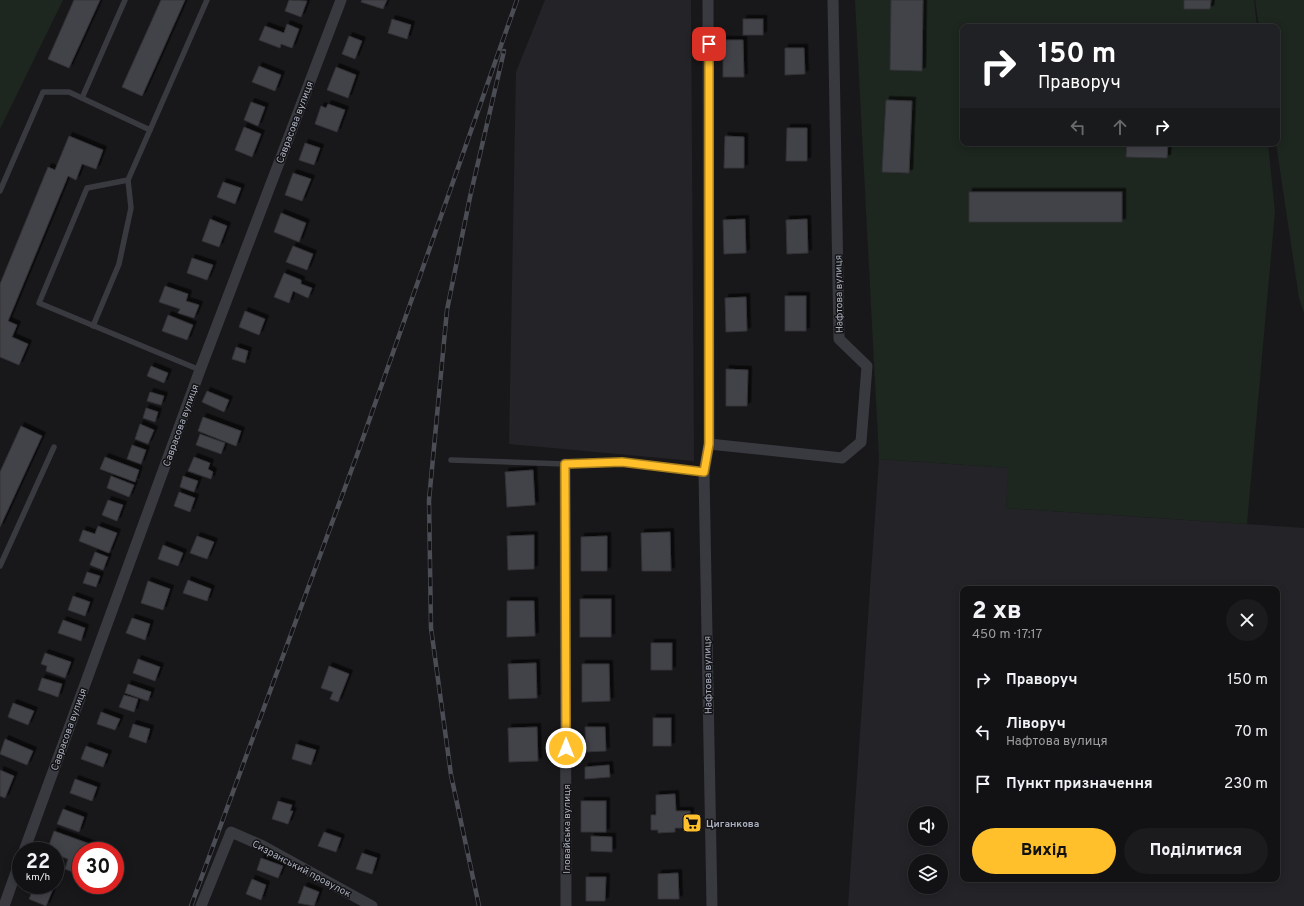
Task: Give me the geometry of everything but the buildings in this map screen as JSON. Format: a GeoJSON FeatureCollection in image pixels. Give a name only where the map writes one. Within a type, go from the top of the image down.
{"type":"FeatureCollection","features":[{"type":"Feature","properties":{"kind":"street","name":"Саврасова вулиця"},"geometry":{"type":"LineString","coordinates":[[27,842],[200,370],[341,0]]}},
{"type":"Feature","properties":{"kind":"street","name":"Нафтова вулиця"},"geometry":{"type":"LineString","coordinates":[[708,0],[709,444],[704,472],[712,906]]}},
{"type":"Feature","properties":{"kind":"street","name":"Нафтова вулиця"},"geometry":{"type":"LineString","coordinates":[[709,444],[842,458],[861,442],[867,366],[839,338],[833,0]]}},
{"type":"Feature","properties":{"kind":"street","name":"Іловайська вулиця"},"geometry":{"type":"LineString","coordinates":[[565,464],[566,906]]}},
{"type":"Feature","properties":{"kind":"street","name":"Сизранський провулок"},"geometry":{"type":"LineString","coordinates":[[201,906],[231,832],[263,846],[372,906]]}},
{"type":"Feature","properties":{"kind":"street"},"geometry":{"type":"LineString","coordinates":[[4,906],[12,883]]}},
{"type":"Feature","properties":{"kind":"lane"},"geometry":{"type":"LineString","coordinates":[[82,98],[125,0]]}},
{"type":"Feature","properties":{"kind":"lane"},"geometry":{"type":"LineString","coordinates":[[93,326],[119,264],[131,208],[128,180],[207,0]]}},
{"type":"Feature","properties":{"kind":"lane"},"geometry":{"type":"LineString","coordinates":[[0,191],[43,92],[69,92],[150,130]]}},
{"type":"Feature","properties":{"kind":"lane"},"geometry":{"type":"LineString","coordinates":[[128,180],[87,188],[39,303],[200,370]]}},
{"type":"Feature","properties":{"kind":"lane"},"geometry":{"type":"LineString","coordinates":[[0,566],[54,447]]}},
{"type":"Feature","properties":{"kind":"lane"},"geometry":{"type":"LineString","coordinates":[[451,460],[565,464],[622,462],[704,472]]}},
{"type":"Feature","properties":{"kind":"shaded area"},"geometry":{"type":"Polygon","coordinates":[[[0,0],[63,0],[0,129],[0,0]]]}},
{"type":"Feature","properties":{"kind":"shaded area"},"geometry":{"type":"Polygon","coordinates":[[[545,0],[691,0],[694,461],[509,444],[516,72],[545,0]]]}},
{"type":"Feature","properties":{"kind":"shaded area"},"geometry":{"type":"Polygon","coordinates":[[[855,0],[1254,0],[1257,24],[960,24],[960,146],[1268,146],[1275,212],[1247,524],[1006,508],[1008,468],[879,459],[855,0]]]}},
{"type":"Feature","properties":{"kind":"shaded area"},"geometry":{"type":"Polygon","coordinates":[[[1255,0],[1304,0],[1304,313],[1299,298],[1276,146],[1280,146],[1280,24],[1259,24],[1255,0]]]}},
{"type":"Feature","properties":{"kind":"shaded area"},"geometry":{"type":"Polygon","coordinates":[[[879,459],[1009,468],[1006,508],[1304,528],[1304,906],[848,906],[879,459]]]}},
{"type":"Feature","properties":{"kind":"railway"},"geometry":{"type":"LineString","coordinates":[[191,906],[357,455],[517,0]]}},
{"type":"Feature","properties":{"kind":"railway"},"geometry":{"type":"LineString","coordinates":[[479,906],[451,775],[431,628],[429,500],[447,310],[470,197],[504,51]]}},
{"type":"Feature","properties":{"kind":"place","name":"Циганкова"},"geometry":{"type":"Point","coordinates":[692,823]}},
{"type":"Feature","properties":{"kind":"route"},"geometry":{"type":"LineString","coordinates":[[566,748],[565,464],[622,462],[704,472],[709,444],[709,44]]}}]}
